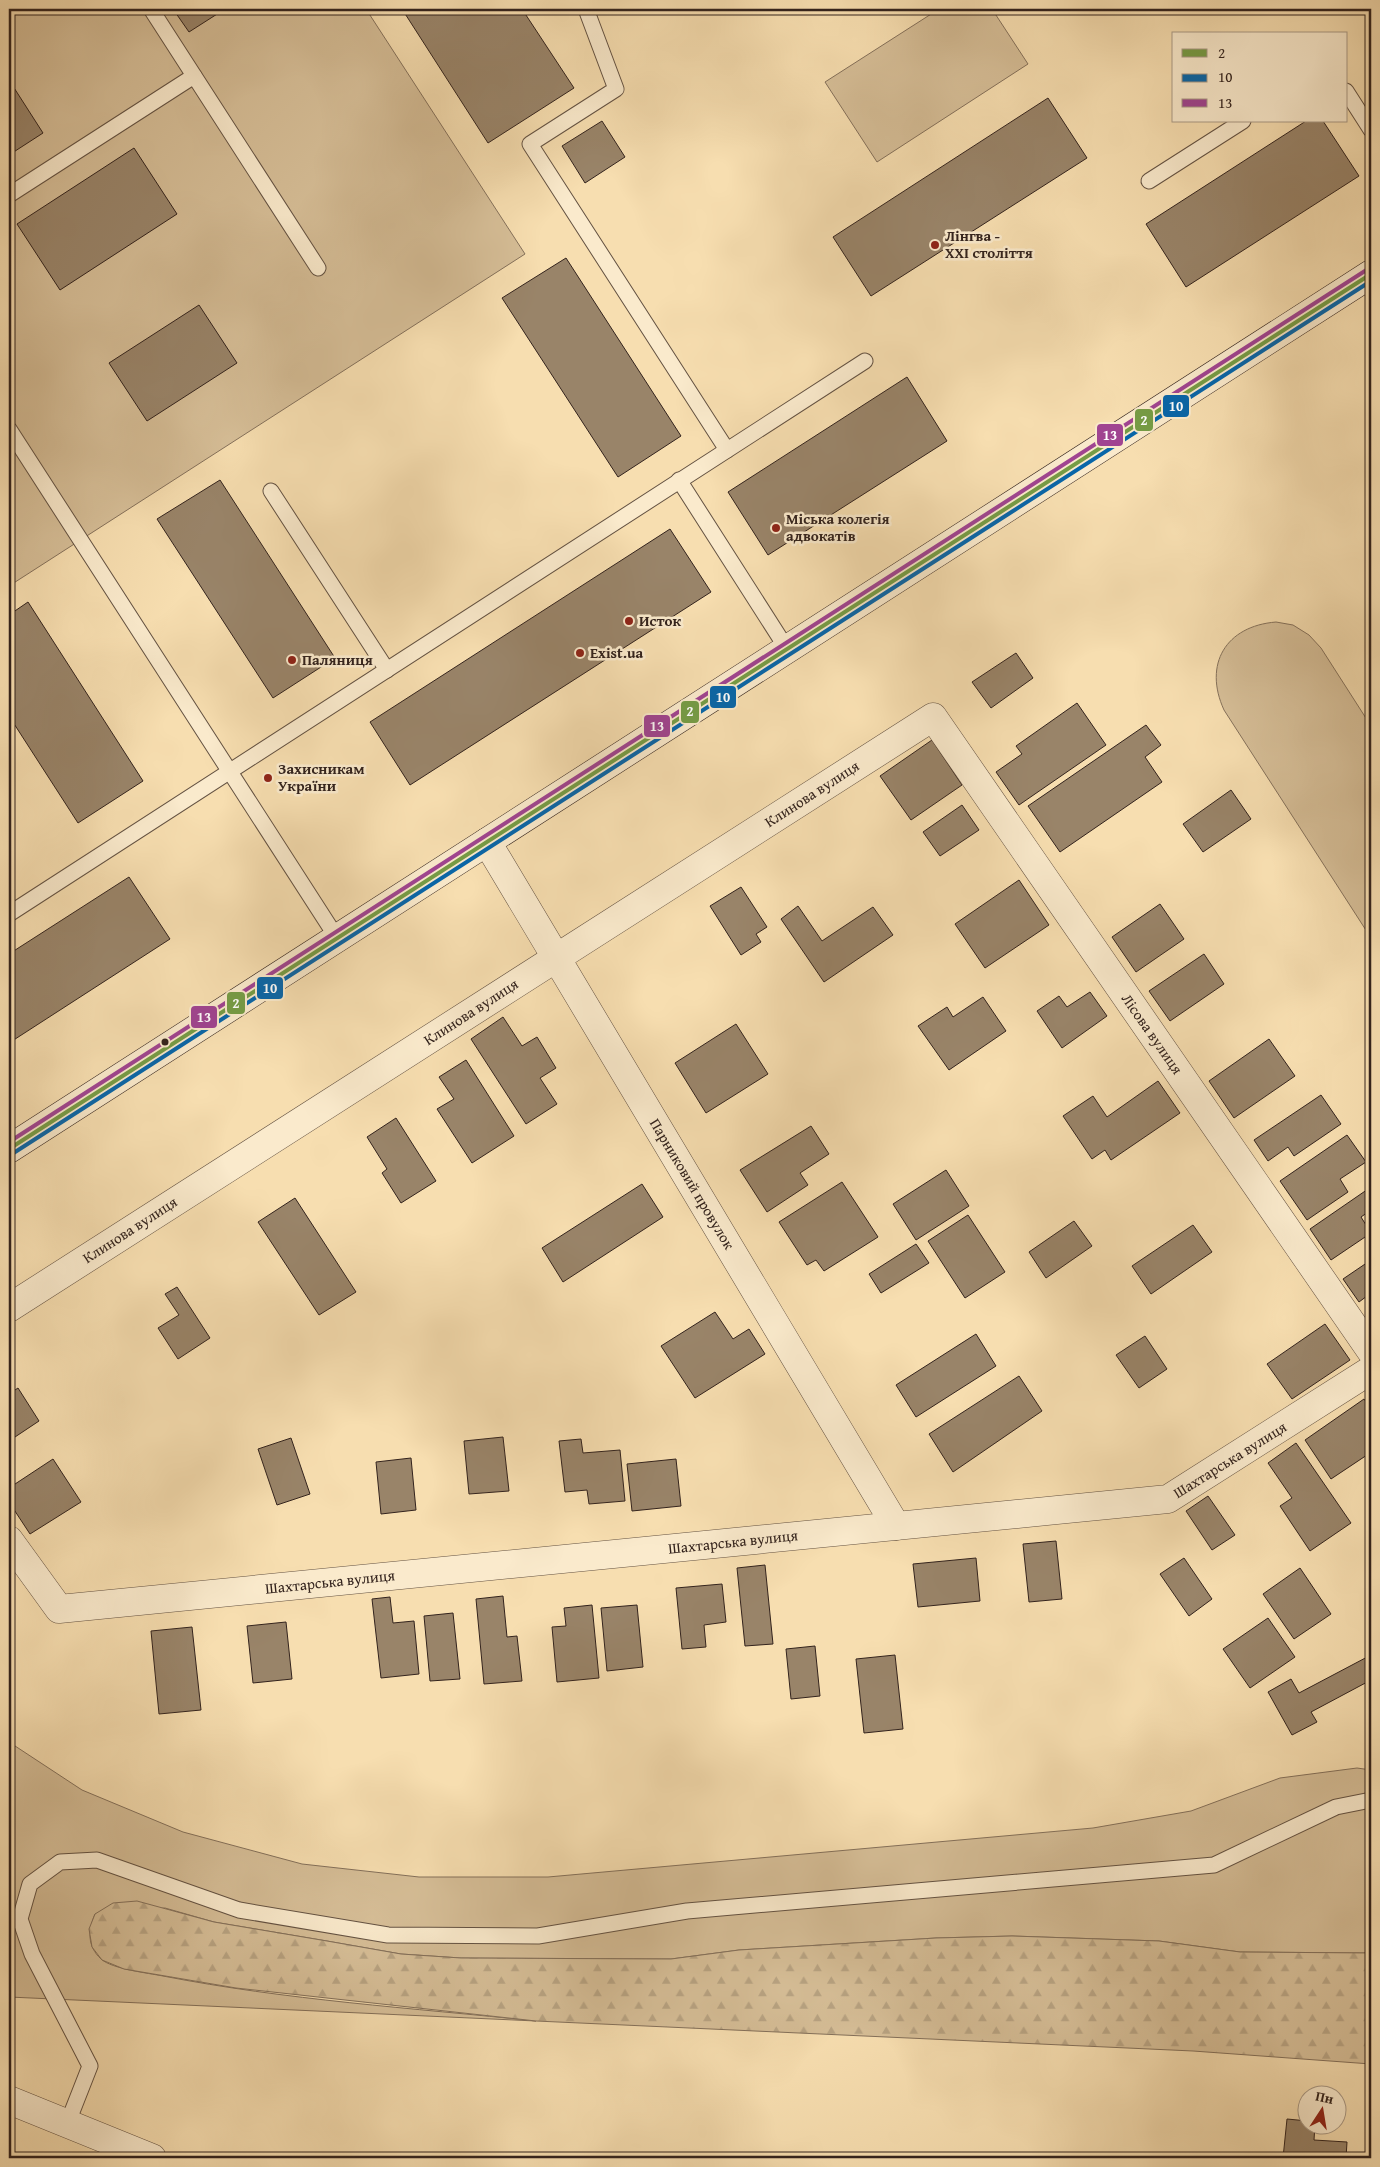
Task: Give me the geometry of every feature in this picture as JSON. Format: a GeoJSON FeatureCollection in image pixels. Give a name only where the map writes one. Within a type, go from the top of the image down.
{"type":"FeatureCollection","features":[{"type":"Feature","properties":{"kind":"street"},"geometry":{"type":"LineString","coordinates":[[9,1149],[1371,274]]}},
{"type":"Feature","properties":{"kind":"street","name":"Клинова вулиця"},"geometry":{"type":"LineString","coordinates":[[9,1308],[934,717]]}},
{"type":"Feature","properties":{"kind":"street","name":"Лісова вулиця"},"geometry":{"type":"LineString","coordinates":[[934,717],[1371,1351]]}},
{"type":"Feature","properties":{"kind":"street","name":"Парниковий провулок"},"geometry":{"type":"LineString","coordinates":[[487,842],[896,1526]]}},
{"type":"Feature","properties":{"kind":"street","name":"Шахтарська вулиця"},"geometry":{"type":"LineString","coordinates":[[9,1540],[59,1609],[1168,1499],[1371,1370]]}},
{"type":"Feature","properties":{"kind":"street"},"geometry":{"type":"LineString","coordinates":[[9,2100],[68,2122],[152,2158]]}},
{"type":"Feature","properties":{"kind":"lane"},"geometry":{"type":"LineString","coordinates":[[151,9],[318,268]]}},
{"type":"Feature","properties":{"kind":"lane"},"geometry":{"type":"LineString","coordinates":[[586,9],[616,89],[530,144],[727,450]]}},
{"type":"Feature","properties":{"kind":"lane"},"geometry":{"type":"LineString","coordinates":[[9,195],[194,76]]}},
{"type":"Feature","properties":{"kind":"lane"},"geometry":{"type":"LineString","coordinates":[[1348,94],[1371,130]]}},
{"type":"Feature","properties":{"kind":"lane"},"geometry":{"type":"LineString","coordinates":[[1149,181],[1241,122]]}},
{"type":"Feature","properties":{"kind":"lane"},"geometry":{"type":"LineString","coordinates":[[9,914],[865,361]]}},
{"type":"Feature","properties":{"kind":"lane"},"geometry":{"type":"LineString","coordinates":[[9,429],[337,938]]}},
{"type":"Feature","properties":{"kind":"lane"},"geometry":{"type":"LineString","coordinates":[[679,480],[787,649]]}},
{"type":"Feature","properties":{"kind":"lane"},"geometry":{"type":"LineString","coordinates":[[271,491],[387,670]]}},
{"type":"Feature","properties":{"kind":"lane"},"geometry":{"type":"LineString","coordinates":[[68,2122],[90,2066],[32,1954],[20,1919],[30,1884],[60,1862],[97,1860],[239,1910],[388,1935],[538,1936],[687,1912],[1214,1864],[1336,1807],[1371,1800]]}},
{"type":"Feature","properties":{"kind":"green space"},"geometry":{"type":"Polygon","coordinates":[[[9,9],[366,9],[525,254],[9,586],[9,9]]]}},
{"type":"Feature","properties":{"kind":"green space"},"geometry":{"type":"Polygon","coordinates":[[[939,9],[992,9],[1028,64],[877,162],[825,82],[939,9]]]}},
{"type":"Feature","properties":{"kind":"green space"},"geometry":{"type":"Polygon","coordinates":[[[1276,622],[1293,625],[1309,635],[1321,648],[1371,726],[1371,938],[1224,710],[1218,693],[1216,677],[1218,663],[1223,650],[1232,639],[1244,631],[1259,625],[1276,622]]]}},
{"type":"Feature","properties":{"kind":"green space"},"geometry":{"type":"Polygon","coordinates":[[[9,1742],[82,1790],[183,1832],[302,1864],[419,1877],[548,1877],[1093,1828],[1191,1811],[1280,1778],[1357,1768],[1371,1770],[1371,1953],[1240,1952],[1159,1941],[1012,1936],[936,1938],[739,1950],[671,1959],[461,1958],[401,1954],[214,1922],[165,1908],[95,1914],[90,1938],[96,1954],[106,1962],[121,1968],[209,1984],[349,2003],[536,2021],[9,1997],[9,1742]]]}},
{"type":"Feature","properties":{"kind":"green space"},"geometry":{"type":"Polygon","coordinates":[[[137,1901],[214,1922],[401,1954],[461,1958],[671,1959],[739,1950],[936,1938],[1012,1936],[1159,1941],[1240,1952],[1371,1953],[1371,2064],[1193,2051],[536,2021],[236,1988],[124,1969],[102,1960],[92,1947],[89,1929],[95,1914],[113,1903],[137,1901]]]}},
{"type":"Feature","properties":{"kind":"building"},"geometry":{"type":"Polygon","coordinates":[[[173,9],[225,9],[189,32],[173,9]]]}},
{"type":"Feature","properties":{"kind":"building"},"geometry":{"type":"Polygon","coordinates":[[[402,9],[522,9],[574,88],[488,143],[402,9]]]}},
{"type":"Feature","properties":{"kind":"building"},"geometry":{"type":"Polygon","coordinates":[[[9,80],[43,133],[9,155],[9,80]]]}},
{"type":"Feature","properties":{"kind":"building"},"geometry":{"type":"Polygon","coordinates":[[[1048,98],[1087,158],[871,296],[833,237],[1048,98]]]}},
{"type":"Feature","properties":{"kind":"building"},"geometry":{"type":"Polygon","coordinates":[[[602,121],[625,157],[585,183],[562,146],[602,121]]]}},
{"type":"Feature","properties":{"kind":"building"},"geometry":{"type":"Polygon","coordinates":[[[1304,122],[1324,122],[1359,176],[1186,287],[1146,224],[1304,122]]]}},
{"type":"Feature","properties":{"kind":"building"},"geometry":{"type":"Polygon","coordinates":[[[134,148],[177,214],[60,290],[17,224],[134,148]]]}},
{"type":"Feature","properties":{"kind":"building"},"geometry":{"type":"Polygon","coordinates":[[[566,258],[681,436],[618,477],[502,298],[566,258]]]}},
{"type":"Feature","properties":{"kind":"building"},"geometry":{"type":"Polygon","coordinates":[[[199,305],[237,363],[147,421],[109,363],[199,305]]]}},
{"type":"Feature","properties":{"kind":"building"},"geometry":{"type":"Polygon","coordinates":[[[907,377],[947,441],[768,555],[728,492],[907,377]]]}},
{"type":"Feature","properties":{"kind":"building"},"geometry":{"type":"Polygon","coordinates":[[[220,480],[335,658],[273,698],[157,519],[220,480]]]}},
{"type":"Feature","properties":{"kind":"building"},"geometry":{"type":"Polygon","coordinates":[[[670,529],[711,592],[410,785],[370,722],[670,529]]]}},
{"type":"Feature","properties":{"kind":"building"},"geometry":{"type":"Polygon","coordinates":[[[28,602],[143,781],[78,823],[9,716],[9,615],[28,602]]]}},
{"type":"Feature","properties":{"kind":"building"},"geometry":{"type":"Polygon","coordinates":[[[1016,653],[1033,678],[991,708],[972,682],[1016,653]]]}},
{"type":"Feature","properties":{"kind":"building"},"geometry":{"type":"Polygon","coordinates":[[[1077,703],[1106,745],[1019,805],[996,772],[1022,754],[1016,746],[1077,703]]]}},
{"type":"Feature","properties":{"kind":"building"},"geometry":{"type":"Polygon","coordinates":[[[1146,725],[1161,745],[1145,757],[1162,782],[1060,852],[1028,806],[1146,725]]]}},
{"type":"Feature","properties":{"kind":"building"},"geometry":{"type":"Polygon","coordinates":[[[932,740],[962,785],[911,820],[880,776],[932,740]]]}},
{"type":"Feature","properties":{"kind":"building"},"geometry":{"type":"Polygon","coordinates":[[[1231,790],[1251,819],[1203,852],[1183,824],[1231,790]]]}},
{"type":"Feature","properties":{"kind":"building"},"geometry":{"type":"Polygon","coordinates":[[[962,805],[979,830],[940,856],[923,832],[962,805]]]}},
{"type":"Feature","properties":{"kind":"building"},"geometry":{"type":"Polygon","coordinates":[[[129,877],[170,939],[9,1043],[9,954],[129,877]]]}},
{"type":"Feature","properties":{"kind":"building"},"geometry":{"type":"Polygon","coordinates":[[[1019,880],[1049,925],[985,968],[955,924],[1019,880]]]}},
{"type":"Feature","properties":{"kind":"building"},"geometry":{"type":"Polygon","coordinates":[[[741,887],[767,927],[756,934],[761,942],[741,955],[710,906],[741,887]]]}},
{"type":"Feature","properties":{"kind":"building"},"geometry":{"type":"Polygon","coordinates":[[[1160,904],[1184,939],[1136,972],[1112,937],[1160,904]]]}},
{"type":"Feature","properties":{"kind":"building"},"geometry":{"type":"Polygon","coordinates":[[[798,906],[822,941],[873,907],[893,935],[824,982],[781,919],[798,906]]]}},
{"type":"Feature","properties":{"kind":"building"},"geometry":{"type":"Polygon","coordinates":[[[1204,954],[1224,984],[1170,1021],[1149,991],[1204,954]]]}},
{"type":"Feature","properties":{"kind":"building"},"geometry":{"type":"Polygon","coordinates":[[[1090,992],[1107,1016],[1062,1048],[1037,1011],[1059,996],[1067,1007],[1090,992]]]}},
{"type":"Feature","properties":{"kind":"building"},"geometry":{"type":"Polygon","coordinates":[[[983,997],[1006,1031],[949,1070],[918,1026],[947,1007],[953,1017],[983,997]]]}},
{"type":"Feature","properties":{"kind":"building"},"geometry":{"type":"Polygon","coordinates":[[[503,1017],[522,1046],[537,1037],[556,1068],[540,1078],[557,1104],[526,1124],[471,1039],[503,1017]]]}},
{"type":"Feature","properties":{"kind":"building"},"geometry":{"type":"Polygon","coordinates":[[[736,1024],[768,1074],[706,1113],[675,1063],[736,1024]]]}},
{"type":"Feature","properties":{"kind":"building"},"geometry":{"type":"Polygon","coordinates":[[[1269,1039],[1295,1076],[1234,1118],[1209,1081],[1269,1039]]]}},
{"type":"Feature","properties":{"kind":"building"},"geometry":{"type":"Polygon","coordinates":[[[466,1060],[514,1136],[472,1163],[437,1109],[454,1099],[439,1077],[466,1060]]]}},
{"type":"Feature","properties":{"kind":"building"},"geometry":{"type":"Polygon","coordinates":[[[1158,1081],[1180,1113],[1111,1160],[1105,1150],[1092,1159],[1063,1116],[1093,1096],[1107,1117],[1158,1081]]]}},
{"type":"Feature","properties":{"kind":"building"},"geometry":{"type":"Polygon","coordinates":[[[1321,1095],[1341,1124],[1294,1156],[1288,1147],[1268,1161],[1254,1140],[1321,1095]]]}},
{"type":"Feature","properties":{"kind":"building"},"geometry":{"type":"Polygon","coordinates":[[[396,1118],[436,1181],[401,1203],[382,1173],[387,1169],[367,1137],[396,1118]]]}},
{"type":"Feature","properties":{"kind":"building"},"geometry":{"type":"Polygon","coordinates":[[[811,1126],[829,1154],[800,1173],[808,1185],[767,1212],[740,1170],[811,1126]]]}},
{"type":"Feature","properties":{"kind":"building"},"geometry":{"type":"Polygon","coordinates":[[[1347,1135],[1366,1162],[1340,1179],[1348,1192],[1307,1220],[1280,1181],[1347,1135]]]}},
{"type":"Feature","properties":{"kind":"building"},"geometry":{"type":"Polygon","coordinates":[[[946,1170],[969,1206],[916,1240],[893,1204],[946,1170]]]}},
{"type":"Feature","properties":{"kind":"building"},"geometry":{"type":"Polygon","coordinates":[[[842,1182],[878,1237],[824,1271],[816,1260],[807,1265],[779,1222],[842,1182]]]}},
{"type":"Feature","properties":{"kind":"building"},"geometry":{"type":"Polygon","coordinates":[[[642,1184],[663,1217],[563,1282],[542,1248],[642,1184]]]}},
{"type":"Feature","properties":{"kind":"building"},"geometry":{"type":"Polygon","coordinates":[[[1371,1187],[1371,1210],[1361,1217],[1371,1233],[1331,1260],[1310,1229],[1371,1187]]]}},
{"type":"Feature","properties":{"kind":"building"},"geometry":{"type":"Polygon","coordinates":[[[295,1198],[356,1292],[319,1315],[258,1222],[295,1198]]]}},
{"type":"Feature","properties":{"kind":"building"},"geometry":{"type":"Polygon","coordinates":[[[968,1215],[1005,1272],[965,1298],[928,1241],[968,1215]]]}},
{"type":"Feature","properties":{"kind":"building"},"geometry":{"type":"Polygon","coordinates":[[[1074,1221],[1092,1246],[1046,1278],[1029,1252],[1074,1221]]]}},
{"type":"Feature","properties":{"kind":"building"},"geometry":{"type":"Polygon","coordinates":[[[1193,1225],[1212,1252],[1151,1294],[1132,1266],[1193,1225]]]}},
{"type":"Feature","properties":{"kind":"building"},"geometry":{"type":"Polygon","coordinates":[[[916,1244],[929,1263],[881,1293],[869,1274],[916,1244]]]}},
{"type":"Feature","properties":{"kind":"building"},"geometry":{"type":"Polygon","coordinates":[[[1371,1260],[1371,1293],[1359,1302],[1343,1279],[1371,1260]]]}},
{"type":"Feature","properties":{"kind":"building"},"geometry":{"type":"Polygon","coordinates":[[[177,1287],[210,1338],[178,1359],[158,1328],[179,1315],[165,1294],[177,1287]]]}},
{"type":"Feature","properties":{"kind":"building"},"geometry":{"type":"Polygon","coordinates":[[[715,1312],[733,1339],[749,1329],[765,1354],[695,1398],[661,1346],[715,1312]]]}},
{"type":"Feature","properties":{"kind":"building"},"geometry":{"type":"Polygon","coordinates":[[[1325,1324],[1350,1360],[1292,1399],[1267,1364],[1325,1324]]]}},
{"type":"Feature","properties":{"kind":"building"},"geometry":{"type":"Polygon","coordinates":[[[976,1334],[996,1366],[916,1417],[896,1385],[976,1334]]]}},
{"type":"Feature","properties":{"kind":"building"},"geometry":{"type":"Polygon","coordinates":[[[1145,1336],[1167,1369],[1139,1388],[1116,1355],[1145,1336]]]}},
{"type":"Feature","properties":{"kind":"building"},"geometry":{"type":"Polygon","coordinates":[[[1019,1376],[1042,1411],[953,1472],[929,1434],[1019,1376]]]}},
{"type":"Feature","properties":{"kind":"building"},"geometry":{"type":"Polygon","coordinates":[[[18,1388],[39,1421],[9,1441],[9,1394],[18,1388]]]}},
{"type":"Feature","properties":{"kind":"building"},"geometry":{"type":"Polygon","coordinates":[[[1364,1399],[1371,1409],[1371,1461],[1367,1455],[1331,1479],[1305,1440],[1364,1399]]]}},
{"type":"Feature","properties":{"kind":"building"},"geometry":{"type":"Polygon","coordinates":[[[503,1437],[509,1491],[469,1494],[464,1441],[503,1437]]]}},
{"type":"Feature","properties":{"kind":"building"},"geometry":{"type":"Polygon","coordinates":[[[291,1438],[310,1494],[277,1505],[258,1449],[291,1438]]]}},
{"type":"Feature","properties":{"kind":"building"},"geometry":{"type":"Polygon","coordinates":[[[581,1439],[583,1453],[620,1450],[625,1501],[589,1504],[587,1490],[565,1492],[559,1441],[581,1439]]]}},
{"type":"Feature","properties":{"kind":"building"},"geometry":{"type":"Polygon","coordinates":[[[1296,1443],[1351,1523],[1310,1551],[1280,1506],[1292,1498],[1268,1463],[1296,1443]]]}},
{"type":"Feature","properties":{"kind":"building"},"geometry":{"type":"Polygon","coordinates":[[[411,1458],[416,1510],[381,1514],[376,1462],[411,1458]]]}},
{"type":"Feature","properties":{"kind":"building"},"geometry":{"type":"Polygon","coordinates":[[[53,1459],[81,1502],[30,1534],[9,1502],[9,1488],[53,1459]]]}},
{"type":"Feature","properties":{"kind":"building"},"geometry":{"type":"Polygon","coordinates":[[[676,1459],[681,1506],[632,1511],[627,1464],[676,1459]]]}},
{"type":"Feature","properties":{"kind":"building"},"geometry":{"type":"Polygon","coordinates":[[[1208,1496],[1235,1535],[1212,1550],[1186,1511],[1208,1496]]]}},
{"type":"Feature","properties":{"kind":"building"},"geometry":{"type":"Polygon","coordinates":[[[1056,1541],[1062,1599],[1029,1602],[1023,1544],[1056,1541]]]}},
{"type":"Feature","properties":{"kind":"building"},"geometry":{"type":"Polygon","coordinates":[[[976,1558],[980,1601],[918,1607],[913,1564],[976,1558]]]}},
{"type":"Feature","properties":{"kind":"building"},"geometry":{"type":"Polygon","coordinates":[[[1184,1558],[1212,1599],[1189,1616],[1160,1574],[1184,1558]]]}},
{"type":"Feature","properties":{"kind":"building"},"geometry":{"type":"Polygon","coordinates":[[[765,1565],[773,1644],[745,1646],[737,1568],[765,1565]]]}},
{"type":"Feature","properties":{"kind":"building"},"geometry":{"type":"Polygon","coordinates":[[[1300,1568],[1331,1614],[1294,1639],[1263,1594],[1300,1568]]]}},
{"type":"Feature","properties":{"kind":"building"},"geometry":{"type":"Polygon","coordinates":[[[722,1584],[726,1622],[704,1625],[706,1647],[682,1649],[676,1588],[722,1584]]]}},
{"type":"Feature","properties":{"kind":"building"},"geometry":{"type":"Polygon","coordinates":[[[503,1596],[507,1637],[517,1636],[522,1681],[484,1684],[476,1599],[503,1596]]]}},
{"type":"Feature","properties":{"kind":"building"},"geometry":{"type":"Polygon","coordinates":[[[390,1597],[393,1623],[414,1621],[419,1674],[381,1678],[372,1599],[390,1597]]]}},
{"type":"Feature","properties":{"kind":"building"},"geometry":{"type":"Polygon","coordinates":[[[592,1605],[599,1678],[557,1682],[552,1627],[566,1626],[564,1608],[592,1605]]]}},
{"type":"Feature","properties":{"kind":"building"},"geometry":{"type":"Polygon","coordinates":[[[637,1605],[643,1667],[607,1671],[601,1608],[637,1605]]]}},
{"type":"Feature","properties":{"kind":"building"},"geometry":{"type":"Polygon","coordinates":[[[453,1613],[460,1679],[430,1681],[424,1616],[453,1613]]]}},
{"type":"Feature","properties":{"kind":"building"},"geometry":{"type":"Polygon","coordinates":[[[1268,1618],[1295,1657],[1250,1688],[1223,1649],[1268,1618]]]}},
{"type":"Feature","properties":{"kind":"building"},"geometry":{"type":"Polygon","coordinates":[[[286,1622],[292,1679],[253,1683],[247,1626],[286,1622]]]}},
{"type":"Feature","properties":{"kind":"building"},"geometry":{"type":"Polygon","coordinates":[[[192,1627],[201,1710],[159,1714],[151,1631],[192,1627]]]}},
{"type":"Feature","properties":{"kind":"building"},"geometry":{"type":"Polygon","coordinates":[[[815,1646],[820,1696],[791,1699],[786,1649],[815,1646]]]}},
{"type":"Feature","properties":{"kind":"building"},"geometry":{"type":"Polygon","coordinates":[[[895,1655],[903,1729],[864,1733],[856,1659],[895,1655]]]}},
{"type":"Feature","properties":{"kind":"building"},"geometry":{"type":"Polygon","coordinates":[[[1371,1655],[1371,1680],[1311,1712],[1317,1722],[1292,1735],[1268,1692],[1291,1679],[1299,1693],[1371,1655]]]}},
{"type":"Feature","properties":{"kind":"building"},"geometry":{"type":"Polygon","coordinates":[[[1287,2119],[1298,2120],[1298,2134],[1314,2134],[1314,2140],[1347,2142],[1346,2158],[1283,2158],[1287,2119]]]}},
{"type":"Feature","properties":{"kind":"transit line","name":"13"},"geometry":{"type":"LineString","coordinates":[[9,1142],[1368,269]]}},
{"type":"Feature","properties":{"kind":"transit line","name":"2"},"geometry":{"type":"LineString","coordinates":[[9,1149],[1371,274]]}},
{"type":"Feature","properties":{"kind":"transit line","name":"10"},"geometry":{"type":"LineString","coordinates":[[12,1154],[1371,281]]}},
{"type":"Feature","properties":{"kind":"place","name":"Лінгва - XXI століття"},"geometry":{"type":"Point","coordinates":[935,245]}},
{"type":"Feature","properties":{"kind":"place","name":"Міська колегія адвокатів"},"geometry":{"type":"Point","coordinates":[776,528]}},
{"type":"Feature","properties":{"kind":"place","name":"Исток"},"geometry":{"type":"Point","coordinates":[629,621]}},
{"type":"Feature","properties":{"kind":"place","name":"Exist.ua"},"geometry":{"type":"Point","coordinates":[580,653]}},
{"type":"Feature","properties":{"kind":"place","name":"Паляниця"},"geometry":{"type":"Point","coordinates":[292,660]}},
{"type":"Feature","properties":{"kind":"place","name":"Захисникам України"},"geometry":{"type":"Point","coordinates":[268,778]}}]}
